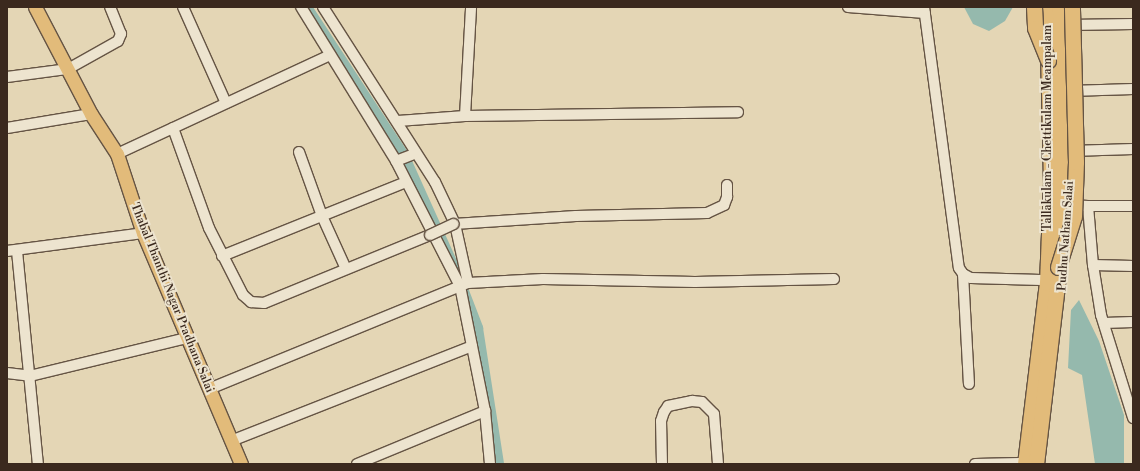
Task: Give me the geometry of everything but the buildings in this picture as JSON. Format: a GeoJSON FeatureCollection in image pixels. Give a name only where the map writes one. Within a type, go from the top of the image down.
{"type":"FeatureCollection","features":[{"type":"Feature","properties":{"kind":"highway"},"geometry":{"type":"LineString","coordinates":[[1034,7],[1035,28],[1048,60]]}},
{"type":"Feature","properties":{"kind":"highway","name":"Tallakulam - Chettikulam Meampalam"},"geometry":{"type":"LineString","coordinates":[[1022,464],[1047,283],[1051,182],[1047,7]]}},
{"type":"Feature","properties":{"kind":"highway","name":"Tallakulam - Chettikulam Meampalam"},"geometry":{"type":"LineString","coordinates":[[1036,464],[1058,267],[1062,139],[1060,7]]}},
{"type":"Feature","properties":{"kind":"highway"},"geometry":{"type":"LineString","coordinates":[[1058,267],[1074,216],[1076,162],[1072,7]]}},
{"type":"Feature","properties":{"kind":"main road","name":"Thabal Thanthi Nagar Pradhana Salai"},"geometry":{"type":"LineString","coordinates":[[35,7],[92,114],[117,154],[143,232],[241,464]]}},
{"type":"Feature","properties":{"kind":"main road","name":"Pudhu Natham Salai"},"geometry":{"type":"LineString","coordinates":[[1022,464],[1041,280],[1044,79],[1040,7]]}},
{"type":"Feature","properties":{"kind":"main road","name":"Pudhu Natham Salai"},"geometry":{"type":"LineString","coordinates":[[1043,464],[1063,281],[1071,151],[1068,7]]}},
{"type":"Feature","properties":{"kind":"street"},"geometry":{"type":"LineString","coordinates":[[7,77],[68,69],[118,41],[121,34],[110,7]]}},
{"type":"Feature","properties":{"kind":"street"},"geometry":{"type":"LineString","coordinates":[[183,7],[226,103]]}},
{"type":"Feature","properties":{"kind":"street"},"geometry":{"type":"LineString","coordinates":[[301,7],[330,55],[398,160],[406,182],[464,284]]}},
{"type":"Feature","properties":{"kind":"street"},"geometry":{"type":"LineString","coordinates":[[322,7],[398,121],[435,182],[454,224],[472,346],[485,411],[490,464]]}},
{"type":"Feature","properties":{"kind":"street"},"geometry":{"type":"LineString","coordinates":[[465,116],[471,7]]}},
{"type":"Feature","properties":{"kind":"street"},"geometry":{"type":"LineString","coordinates":[[848,7],[925,10],[951,201],[956,256],[963,274],[969,384]]}},
{"type":"Feature","properties":{"kind":"street"},"geometry":{"type":"LineString","coordinates":[[1069,25],[1133,24]]}},
{"type":"Feature","properties":{"kind":"street"},"geometry":{"type":"LineString","coordinates":[[117,154],[330,55]]}},
{"type":"Feature","properties":{"kind":"street"},"geometry":{"type":"LineString","coordinates":[[1070,91],[1133,89]]}},
{"type":"Feature","properties":{"kind":"street"},"geometry":{"type":"LineString","coordinates":[[398,121],[465,116],[738,112]]}},
{"type":"Feature","properties":{"kind":"street"},"geometry":{"type":"LineString","coordinates":[[7,128],[92,114]]}},
{"type":"Feature","properties":{"kind":"street"},"geometry":{"type":"LineString","coordinates":[[173,128],[209,228],[243,295],[252,302],[264,303],[454,224],[576,216],[707,213],[724,205],[727,197],[727,185]]}},
{"type":"Feature","properties":{"kind":"street"},"geometry":{"type":"LineString","coordinates":[[1071,151],[1133,149]]}},
{"type":"Feature","properties":{"kind":"street"},"geometry":{"type":"LineString","coordinates":[[299,152],[322,216],[346,269]]}},
{"type":"Feature","properties":{"kind":"street"},"geometry":{"type":"LineString","coordinates":[[398,160],[412,155]]}},
{"type":"Feature","properties":{"kind":"street"},"geometry":{"type":"LineString","coordinates":[[222,256],[406,182]]}},
{"type":"Feature","properties":{"kind":"street"},"geometry":{"type":"LineString","coordinates":[[1068,205],[1133,206]]}},
{"type":"Feature","properties":{"kind":"street"},"geometry":{"type":"LineString","coordinates":[[1088,206],[1094,265],[1104,323],[1132,412]]}},
{"type":"Feature","properties":{"kind":"street"},"geometry":{"type":"LineString","coordinates":[[38,464],[30,376],[12,251],[143,232]]}},
{"type":"Feature","properties":{"kind":"street"},"geometry":{"type":"LineString","coordinates":[[1094,265],[1133,266]]}},
{"type":"Feature","properties":{"kind":"street"},"geometry":{"type":"LineString","coordinates":[[963,274],[988,280],[1041,280]]}},
{"type":"Feature","properties":{"kind":"street"},"geometry":{"type":"LineString","coordinates":[[209,389],[464,284],[543,279],[695,282],[834,279]]}},
{"type":"Feature","properties":{"kind":"street"},"geometry":{"type":"LineString","coordinates":[[1104,323],[1133,322]]}},
{"type":"Feature","properties":{"kind":"street"},"geometry":{"type":"LineString","coordinates":[[7,373],[30,376],[187,338]]}},
{"type":"Feature","properties":{"kind":"street"},"geometry":{"type":"LineString","coordinates":[[231,441],[472,346]]}},
{"type":"Feature","properties":{"kind":"street"},"geometry":{"type":"LineString","coordinates":[[662,464],[661,421],[664,412],[668,406],[692,401],[702,402],[714,414],[718,464]]}},
{"type":"Feature","properties":{"kind":"street"},"geometry":{"type":"LineString","coordinates":[[357,464],[485,411]]}},
{"type":"Feature","properties":{"kind":"street"},"geometry":{"type":"LineString","coordinates":[[975,464],[1022,464]]}},
{"type":"Feature","properties":{"kind":"water"},"geometry":{"type":"Polygon","coordinates":[[[964,7],[1013,7],[1005,21],[989,31],[973,24],[964,7]]]}},
{"type":"Feature","properties":{"kind":"water"},"geometry":{"type":"Polygon","coordinates":[[[1079,300],[1099,341],[1124,415],[1124,464],[1095,464],[1082,375],[1068,368],[1071,310],[1079,300]]]}},
{"type":"Feature","properties":{"kind":"waterway"},"geometry":{"type":"LineString","coordinates":[[307,7],[404,155],[458,275]]}},
{"type":"Feature","properties":{"kind":"waterway"},"geometry":{"type":"LineString","coordinates":[[464,291],[478,328],[499,464]]}}]}
